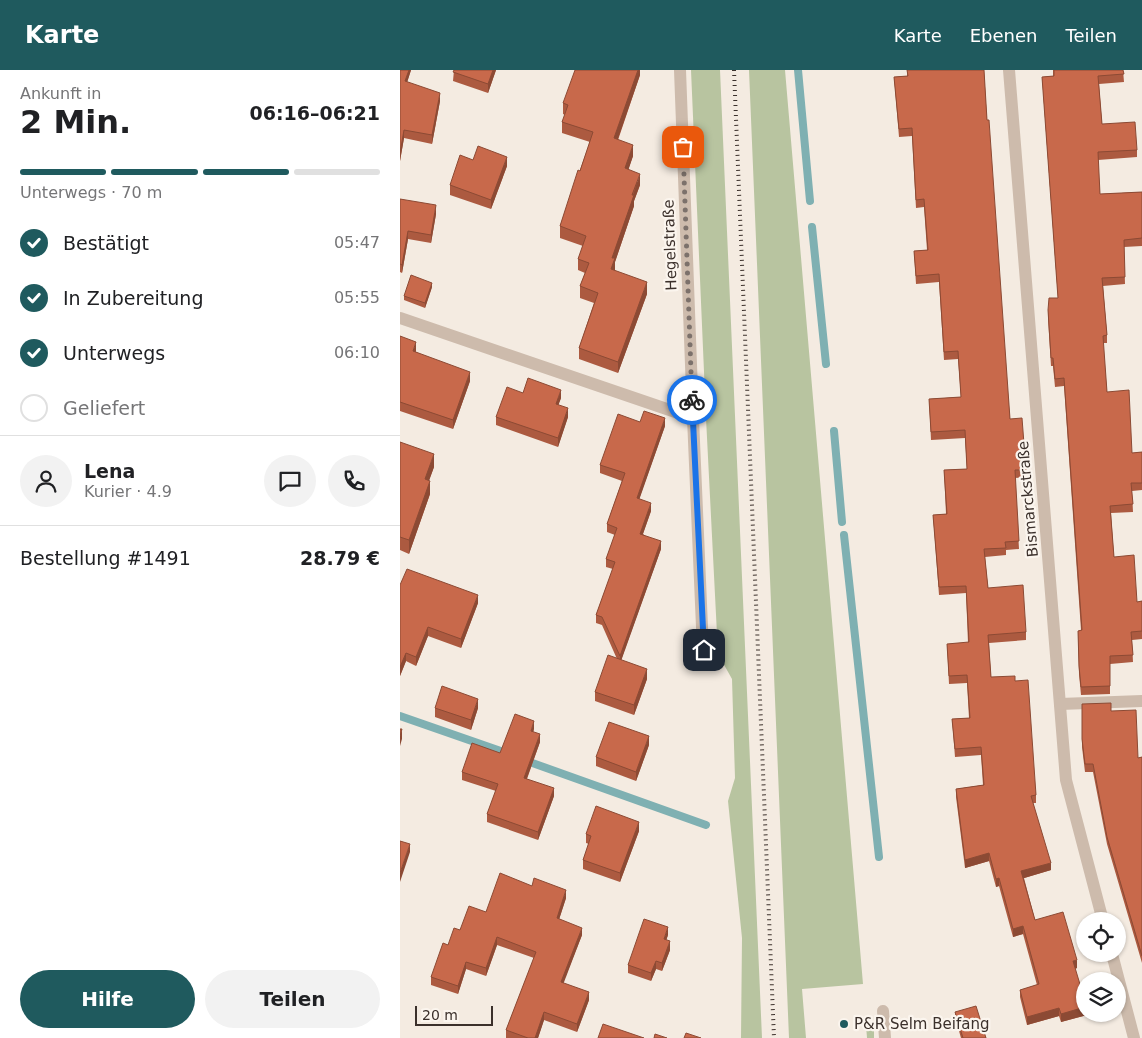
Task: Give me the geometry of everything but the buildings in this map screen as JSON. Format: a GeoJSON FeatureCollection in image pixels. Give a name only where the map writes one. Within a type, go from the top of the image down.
{"type":"FeatureCollection","features":[{"type":"Feature","properties":{"kind":"street","name":"Hegelstraße"},"geometry":{"type":"LineString","coordinates":[[680,70],[692,418],[704,650]]}},
{"type":"Feature","properties":{"kind":"street","name":"Bismarckstraße"},"geometry":{"type":"LineString","coordinates":[[1009,70],[1066,780],[1102,912]]}},
{"type":"Feature","properties":{"kind":"street"},"geometry":{"type":"LineString","coordinates":[[400,318],[692,418]]}},
{"type":"Feature","properties":{"kind":"street"},"geometry":{"type":"LineString","coordinates":[[1060,704],[1142,701]]}},
{"type":"Feature","properties":{"kind":"street"},"geometry":{"type":"LineString","coordinates":[[1114,962],[1134,1038]]}},
{"type":"Feature","properties":{"kind":"street"},"geometry":{"type":"LineString","coordinates":[[883,1011],[885,1038]]}},
{"type":"Feature","properties":{"kind":"green space"},"geometry":{"type":"Polygon","coordinates":[[[691,70],[720,70],[762,1038],[741,1038],[742,938],[728,801],[735,778],[732,679],[718,654],[691,70]]]}},
{"type":"Feature","properties":{"kind":"green space"},"geometry":{"type":"Polygon","coordinates":[[[749,70],[785,70],[863,984],[802,989],[806,1038],[789,1038],[749,70]]]}},
{"type":"Feature","properties":{"kind":"green space"},"geometry":{"type":"Polygon","coordinates":[[[870,1023],[874,1028],[874,1038],[867,1038],[866,1024],[870,1023]]]}},
{"type":"Feature","properties":{"kind":"waterway"},"geometry":{"type":"LineString","coordinates":[[798,70],[810,201]]}},
{"type":"Feature","properties":{"kind":"waterway"},"geometry":{"type":"LineString","coordinates":[[812,227],[826,364]]}},
{"type":"Feature","properties":{"kind":"waterway"},"geometry":{"type":"LineString","coordinates":[[834,431],[842,522]]}},
{"type":"Feature","properties":{"kind":"waterway"},"geometry":{"type":"LineString","coordinates":[[844,535],[879,857]]}},
{"type":"Feature","properties":{"kind":"waterway"},"geometry":{"type":"LineString","coordinates":[[400,716],[509,754]]}},
{"type":"Feature","properties":{"kind":"waterway"},"geometry":{"type":"LineString","coordinates":[[524,760],[706,825]]}},
{"type":"Feature","properties":{"kind":"railway"},"geometry":{"type":"LineString","coordinates":[[734,70],[774,1038]]}},
{"type":"Feature","properties":{"kind":"way so far"},"geometry":{"type":"LineString","coordinates":[[683,147],[692,400]]}},
{"type":"Feature","properties":{"kind":"place","name":"P&R Selm Beifang"},"geometry":{"type":"Point","coordinates":[844,1024]}},
{"type":"Feature","properties":{"kind":"route"},"geometry":{"type":"LineString","coordinates":[[692,400],[704,650]]}}]}
